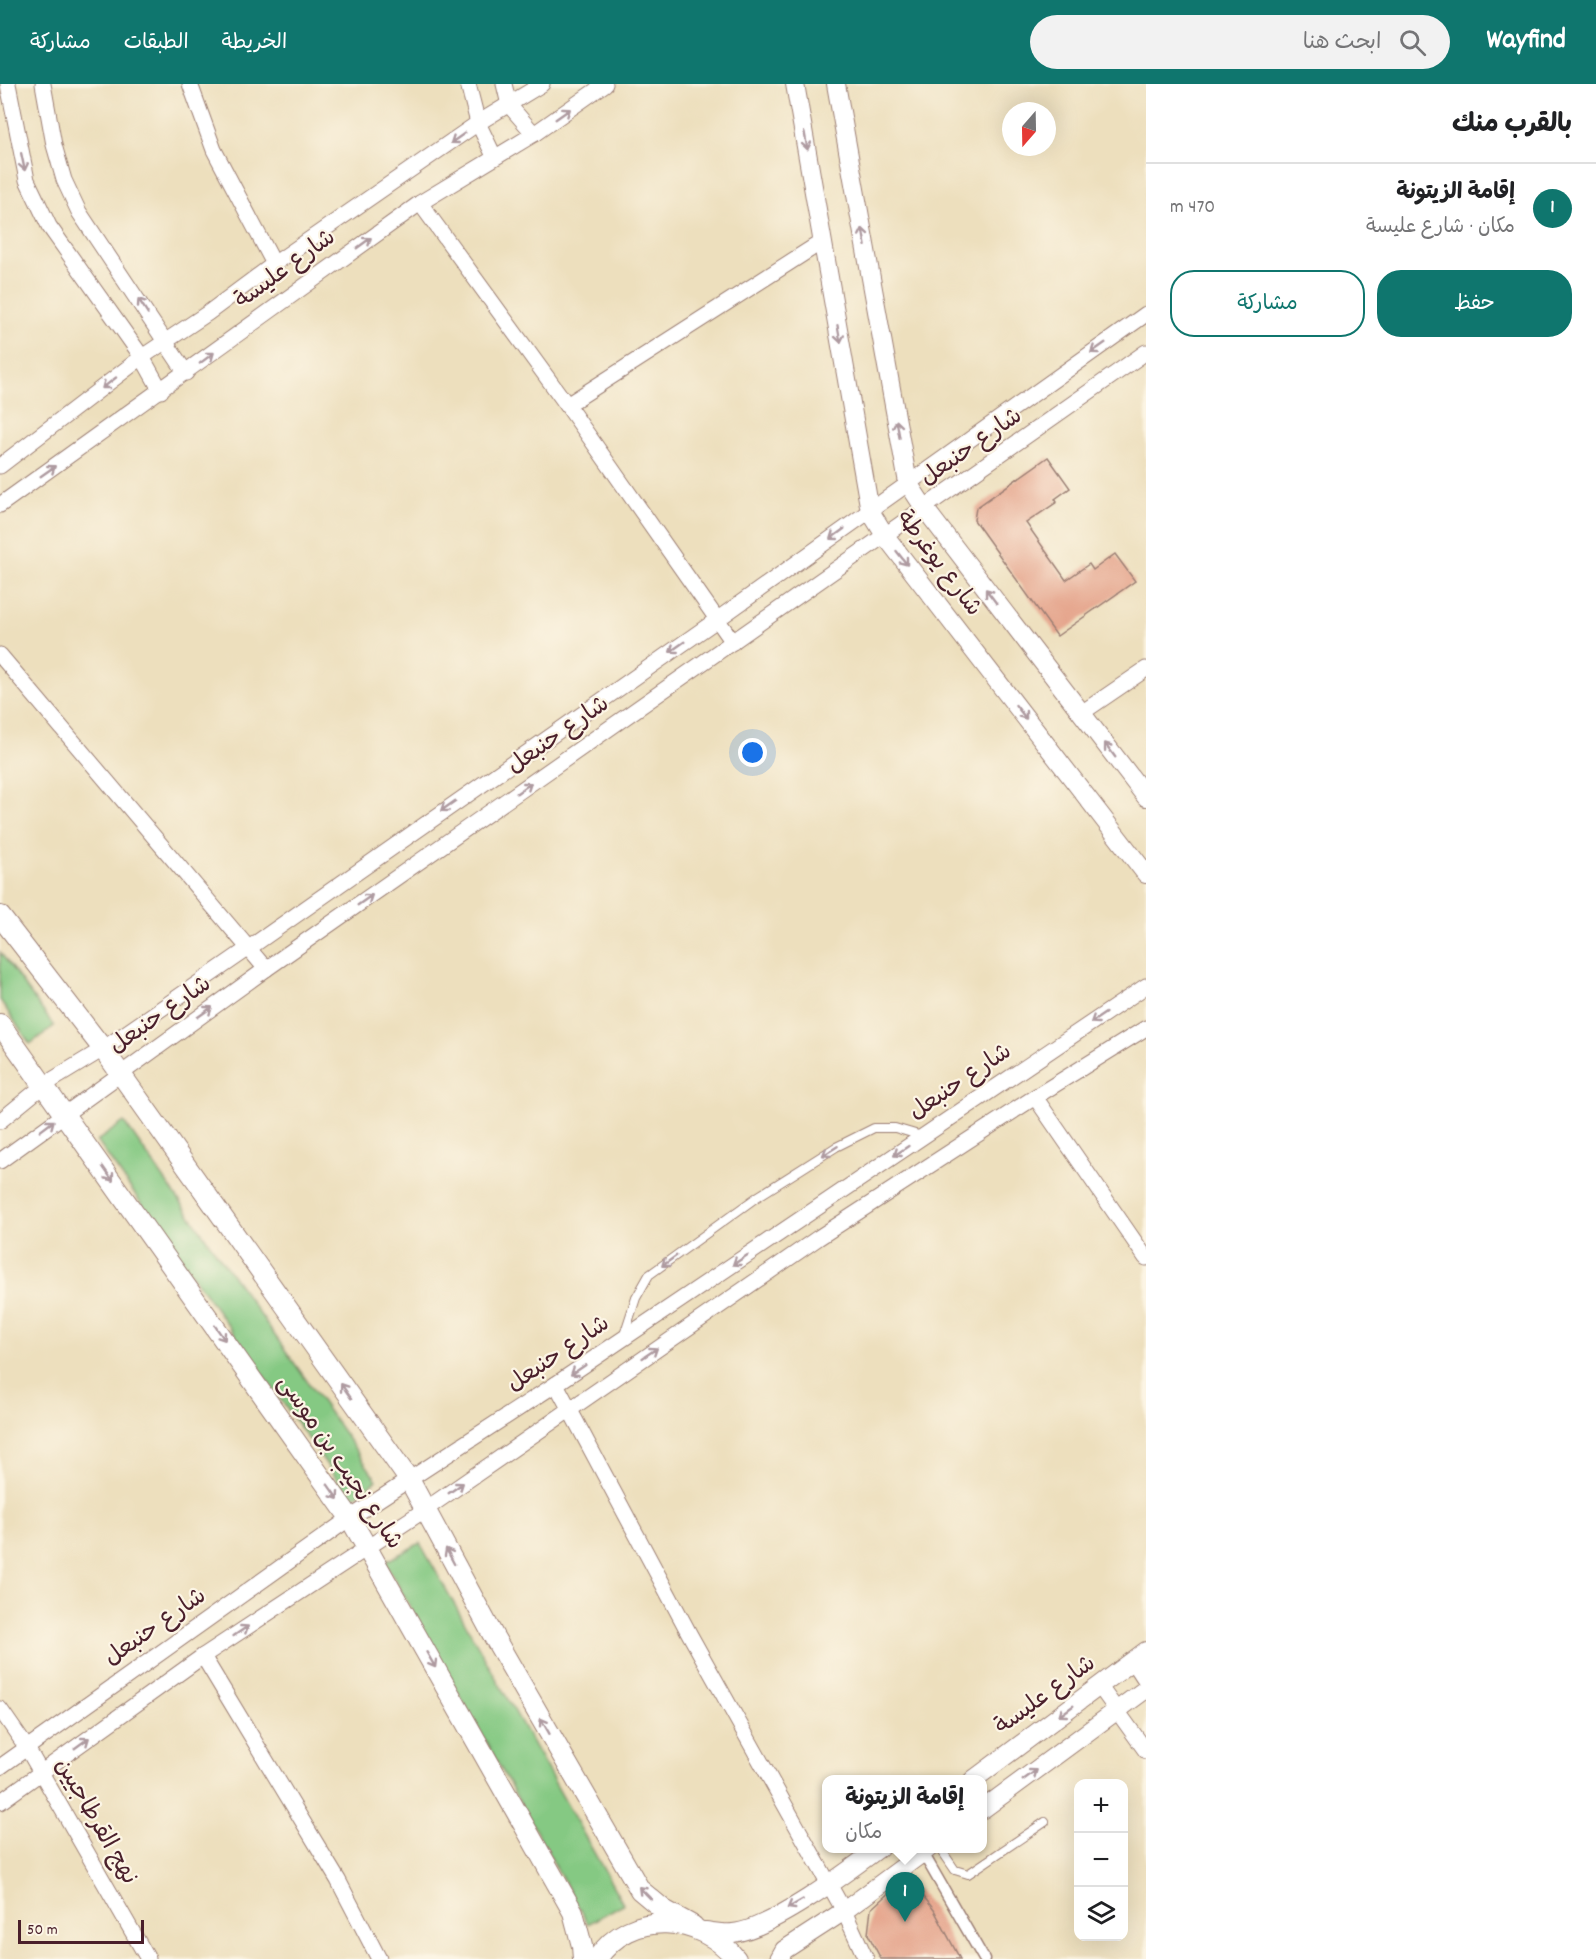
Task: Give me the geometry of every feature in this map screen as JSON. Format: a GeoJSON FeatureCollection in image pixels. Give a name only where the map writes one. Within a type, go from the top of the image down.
{"type":"FeatureCollection","features":[{"type":"Feature","properties":{"kind":"main road"},"geometry":{"type":"LineString","coordinates":[[0,916],[103,1049],[410,1481],[515,1675],[640,1890],[664,1910],[722,1942],[736,1959]]}},
{"type":"Feature","properties":{"kind":"main road","name":"شارع نجيب بن موسى"},"geometry":{"type":"LineString","coordinates":[[0,1024],[65,1112],[351,1518],[573,1912],[583,1959]]}},
{"type":"Feature","properties":{"kind":"main road"},"geometry":{"type":"LineString","coordinates":[[597,1959],[616,1939],[633,1929],[652,1923],[673,1922],[699,1929]]}},
{"type":"Feature","properties":{"kind":"street"},"geometry":{"type":"LineString","coordinates":[[8,84],[27,180],[36,203],[49,226],[142,357],[161,391]]}},
{"type":"Feature","properties":{"kind":"street"},"geometry":{"type":"LineString","coordinates":[[43,84],[54,145],[64,180],[79,212],[186,373]]}},
{"type":"Feature","properties":{"kind":"street"},"geometry":{"type":"LineString","coordinates":[[190,84],[214,150],[274,264]]}},
{"type":"Feature","properties":{"kind":"street"},"geometry":{"type":"LineString","coordinates":[[468,84],[478,123],[494,156]]}},
{"type":"Feature","properties":{"kind":"street"},"geometry":{"type":"LineString","coordinates":[[504,84],[509,105],[534,134]]}},
{"type":"Feature","properties":{"kind":"street","name":"شارع عليسة"},"geometry":{"type":"LineString","coordinates":[[0,466],[142,357],[478,123],[542,84]]}},
{"type":"Feature","properties":{"kind":"street","name":"شارع عليسة"},"geometry":{"type":"LineString","coordinates":[[0,505],[420,203],[494,156],[534,134],[605,84]]}},
{"type":"Feature","properties":{"kind":"street","name":"شارع يوغرطة"},"geometry":{"type":"LineString","coordinates":[[795,84],[870,511],[886,537],[1146,874]]}},
{"type":"Feature","properties":{"kind":"street","name":"شارع يوغرطة"},"geometry":{"type":"LineString","coordinates":[[836,84],[908,483],[925,509],[1146,797]]}},
{"type":"Feature","properties":{"kind":"street"},"geometry":{"type":"LineString","coordinates":[[420,203],[567,405],[733,642]]}},
{"type":"Feature","properties":{"kind":"street"},"geometry":{"type":"LineString","coordinates":[[567,405],[823,241]]}},
{"type":"Feature","properties":{"kind":"street","name":"شارع حنبعل"},"geometry":{"type":"LineString","coordinates":[[0,1121],[44,1085],[103,1049],[249,948],[1146,315]]}},
{"type":"Feature","properties":{"kind":"street","name":"شارع حنبعل"},"geometry":{"type":"LineString","coordinates":[[0,1161],[266,969],[886,537],[1146,352]]}},
{"type":"Feature","properties":{"kind":"street"},"geometry":{"type":"LineString","coordinates":[[0,655],[266,969]]}},
{"type":"Feature","properties":{"kind":"street"},"geometry":{"type":"LineString","coordinates":[[1083,712],[1146,669]]}},
{"type":"Feature","properties":{"kind":"street","name":"شارع حنبعل"},"geometry":{"type":"LineString","coordinates":[[0,1767],[351,1518],[556,1384],[1146,986]]}},
{"type":"Feature","properties":{"kind":"street","name":"شارع حنبعل"},"geometry":{"type":"LineString","coordinates":[[0,1802],[203,1656],[366,1546],[426,1509],[818,1238],[1146,1028]]}},
{"type":"Feature","properties":{"kind":"street"},"geometry":{"type":"LineString","coordinates":[[1035,1097],[1146,1258]]}},
{"type":"Feature","properties":{"kind":"street"},"geometry":{"type":"LineString","coordinates":[[556,1384],[696,1646],[844,1911],[866,1959]]}},
{"type":"Feature","properties":{"kind":"street"},"geometry":{"type":"LineString","coordinates":[[203,1656],[338,1880],[380,1959]]}},
{"type":"Feature","properties":{"kind":"street"},"geometry":{"type":"LineString","coordinates":[[1139,1656],[1146,1681]]}},
{"type":"Feature","properties":{"kind":"street","name":"شارع عليسة"},"geometry":{"type":"LineString","coordinates":[[979,1775],[1139,1656]]}},
{"type":"Feature","properties":{"kind":"street"},"geometry":{"type":"LineString","coordinates":[[1100,1687],[1146,1751]]}},
{"type":"Feature","properties":{"kind":"street"},"geometry":{"type":"LineString","coordinates":[[987,1806],[1118,1712],[1146,1689]]}},
{"type":"Feature","properties":{"kind":"street","name":"نهج القرطاجيين"},"geometry":{"type":"LineString","coordinates":[[0,1709],[27,1748],[148,1959]]}},
{"type":"Feature","properties":{"kind":"street"},"geometry":{"type":"LineString","coordinates":[[699,1929],[734,1933],[766,1921],[829,1885],[872,1853]]}},
{"type":"Feature","properties":{"kind":"street"},"geometry":{"type":"LineString","coordinates":[[779,1959],[784,1950],[927,1853]]}},
{"type":"Feature","properties":{"kind":"street"},"geometry":{"type":"LineString","coordinates":[[932,1853],[984,1959]]}},
{"type":"Feature","properties":{"kind":"lane"},"geometry":{"type":"LineString","coordinates":[[623,1339],[636,1298],[649,1275],[758,1197],[836,1147],[874,1128],[895,1128],[923,1136]]}},
{"type":"Feature","properties":{"kind":"lane"},"geometry":{"type":"LineString","coordinates":[[935,1853],[955,1870],[968,1874],[1045,1822]]}},
{"type":"Feature","properties":{"kind":"green space"},"geometry":{"type":"Polygon","coordinates":[[[0,952],[54,1026],[30,1044],[0,1000],[0,952]]]}},
{"type":"Feature","properties":{"kind":"green space"},"geometry":{"type":"Polygon","coordinates":[[[124,1122],[377,1480],[351,1499],[97,1141],[124,1122]]]}},
{"type":"Feature","properties":{"kind":"green space"},"geometry":{"type":"Polygon","coordinates":[[[420,1543],[623,1904],[588,1924],[385,1562],[420,1543]]]}},
{"type":"Feature","properties":{"kind":"building"},"geometry":{"type":"Polygon","coordinates":[[[1048,457],[1070,488],[1055,499],[1057,502],[1026,523],[1066,580],[1089,564],[1093,570],[1115,554],[1135,581],[1057,636],[974,520],[976,508],[1048,457]]]}},
{"type":"Feature","properties":{"kind":"building"},"geometry":{"type":"Polygon","coordinates":[[[893,1889],[918,1889],[934,1910],[960,1959],[881,1959],[868,1934],[871,1909],[893,1889]]]}},
{"type":"Feature","properties":{"kind":"place","name":"إقامة الزيتونة"},"geometry":{"type":"Point","coordinates":[905,1922]}}]}
